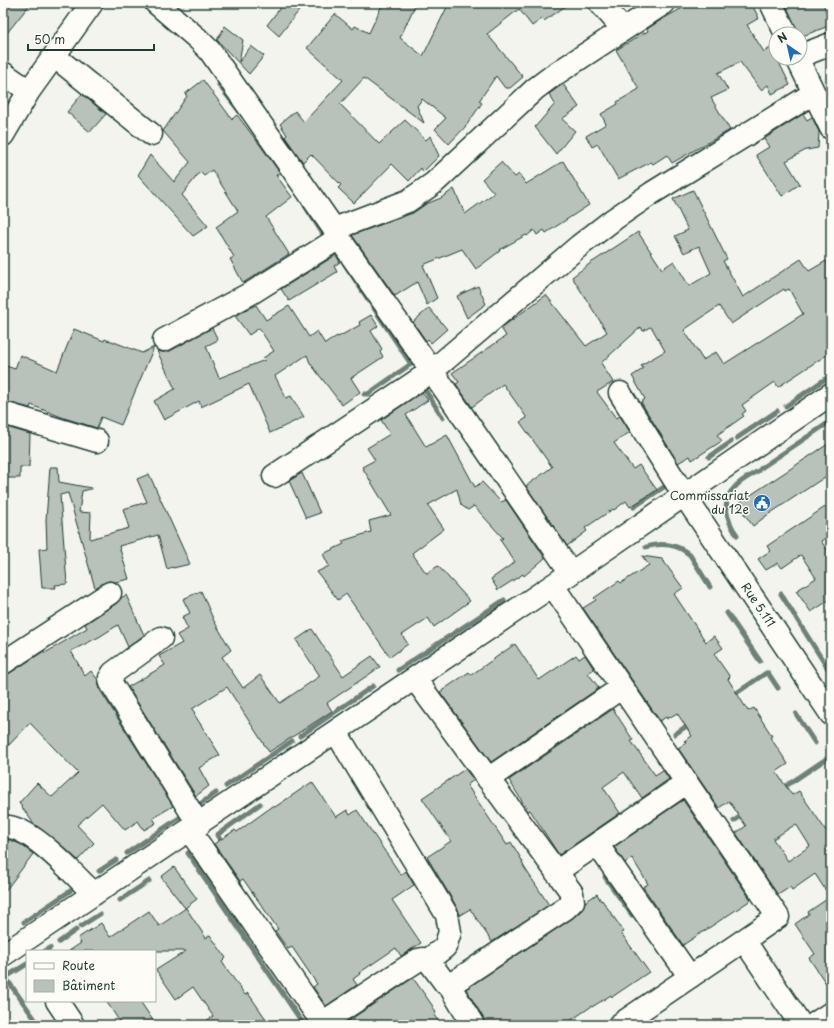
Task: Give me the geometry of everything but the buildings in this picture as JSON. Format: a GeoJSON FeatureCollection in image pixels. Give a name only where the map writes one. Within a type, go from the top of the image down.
{"type":"FeatureCollection","features":[{"type":"Feature","properties":{"kind":"street"},"geometry":{"type":"LineString","coordinates":[[3,135],[29,91],[92,3]]}},
{"type":"Feature","properties":{"kind":"street"},"geometry":{"type":"LineString","coordinates":[[156,3],[210,51],[571,574]]}},
{"type":"Feature","properties":{"kind":"street"},"geometry":{"type":"LineString","coordinates":[[600,3],[623,29]]}},
{"type":"Feature","properties":{"kind":"street"},"geometry":{"type":"LineString","coordinates":[[164,340],[253,292],[337,233],[408,201],[421,193],[551,77],[664,3]]}},
{"type":"Feature","properties":{"kind":"street"},"geometry":{"type":"LineString","coordinates":[[771,3],[782,26]]}},
{"type":"Feature","properties":{"kind":"street"},"geometry":{"type":"LineString","coordinates":[[808,53],[831,44]]}},
{"type":"Feature","properties":{"kind":"street"},"geometry":{"type":"LineString","coordinates":[[54,56],[151,134]]}},
{"type":"Feature","properties":{"kind":"street"},"geometry":{"type":"LineString","coordinates":[[801,66],[831,128]]}},
{"type":"Feature","properties":{"kind":"street"},"geometry":{"type":"LineString","coordinates":[[3,73],[29,91]]}},
{"type":"Feature","properties":{"kind":"street"},"geometry":{"type":"LineString","coordinates":[[274,476],[432,371],[578,246],[614,219],[652,193],[814,93]]}},
{"type":"Feature","properties":{"kind":"street","name":"Rue 5.111"},"geometry":{"type":"LineString","coordinates":[[620,393],[684,495],[831,714]]}},
{"type":"Feature","properties":{"kind":"street"},"geometry":{"type":"LineString","coordinates":[[16,952],[94,894],[571,574],[831,394]]}},
{"type":"Feature","properties":{"kind":"street"},"geometry":{"type":"LineString","coordinates":[[3,413],[98,441]]}},
{"type":"Feature","properties":{"kind":"street"},"geometry":{"type":"LineString","coordinates":[[552,586],[778,917],[619,1025]]}},
{"type":"Feature","properties":{"kind":"street"},"geometry":{"type":"LineString","coordinates":[[3,663],[110,593]]}},
{"type":"Feature","properties":{"kind":"street"},"geometry":{"type":"LineString","coordinates":[[161,638],[113,673],[110,678],[111,683],[194,828],[323,1024],[423,958],[428,960],[445,983],[449,985],[473,1025]]}},
{"type":"Feature","properties":{"kind":"street"},"geometry":{"type":"LineString","coordinates":[[415,679],[572,893],[573,900],[566,908],[449,985]]}},
{"type":"Feature","properties":{"kind":"street"},"geometry":{"type":"LineString","coordinates":[[488,779],[621,688]]}},
{"type":"Feature","properties":{"kind":"street"},"geometry":{"type":"LineString","coordinates":[[336,732],[446,915],[450,932],[445,947],[428,960]]}},
{"type":"Feature","properties":{"kind":"street"},"geometry":{"type":"LineString","coordinates":[[556,872],[686,783]]}},
{"type":"Feature","properties":{"kind":"street"},"geometry":{"type":"LineString","coordinates":[[3,827],[9,826],[32,837],[43,845],[94,894]]}},
{"type":"Feature","properties":{"kind":"street"},"geometry":{"type":"LineString","coordinates":[[597,844],[690,977]]}},
{"type":"Feature","properties":{"kind":"street"},"geometry":{"type":"LineString","coordinates":[[744,940],[801,1025]]}},
{"type":"Feature","properties":{"kind":"street"},"geometry":{"type":"LineString","coordinates":[[58,1002],[73,1025]]}},
{"type":"Feature","properties":{"kind":"street"},"geometry":{"type":"LineString","coordinates":[[813,1025],[831,1013]]}},
{"type":"Feature","properties":{"kind":"waterway"},"geometry":{"type":"LineString","coordinates":[[219,85],[243,116]]}},
{"type":"Feature","properties":{"kind":"waterway"},"geometry":{"type":"LineString","coordinates":[[305,206],[326,239]]}},
{"type":"Feature","properties":{"kind":"waterway"},"geometry":{"type":"LineString","coordinates":[[344,263],[411,364],[368,394],[364,394]]}},
{"type":"Feature","properties":{"kind":"waterway"},"geometry":{"type":"LineString","coordinates":[[786,406],[831,375]]}},
{"type":"Feature","properties":{"kind":"waterway"},"geometry":{"type":"LineString","coordinates":[[422,385],[443,418]]}},
{"type":"Feature","properties":{"kind":"waterway"},"geometry":{"type":"LineString","coordinates":[[737,438],[777,411]]}},
{"type":"Feature","properties":{"kind":"waterway"},"geometry":{"type":"LineString","coordinates":[[761,468],[831,421]]}},
{"type":"Feature","properties":{"kind":"waterway"},"geometry":{"type":"LineString","coordinates":[[709,457],[731,442]]}},
{"type":"Feature","properties":{"kind":"waterway"},"geometry":{"type":"LineString","coordinates":[[737,535],[730,524],[728,517],[726,505],[728,498],[730,493],[737,485],[758,471]]}},
{"type":"Feature","properties":{"kind":"waterway"},"geometry":{"type":"LineString","coordinates":[[634,507],[670,483]]}},
{"type":"Feature","properties":{"kind":"waterway"},"geometry":{"type":"LineString","coordinates":[[646,547],[663,544],[675,546],[685,551],[690,555],[710,587]]}},
{"type":"Feature","properties":{"kind":"waterway"},"geometry":{"type":"LineString","coordinates":[[781,594],[830,672]]}},
{"type":"Feature","properties":{"kind":"waterway"},"geometry":{"type":"LineString","coordinates":[[398,670],[504,600]]}},
{"type":"Feature","properties":{"kind":"waterway"},"geometry":{"type":"LineString","coordinates":[[727,613],[760,661]]}},
{"type":"Feature","properties":{"kind":"waterway"},"geometry":{"type":"LineString","coordinates":[[732,696],[766,673]]}},
{"type":"Feature","properties":{"kind":"waterway"},"geometry":{"type":"LineString","coordinates":[[768,673],[778,688]]}},
{"type":"Feature","properties":{"kind":"waterway"},"geometry":{"type":"LineString","coordinates":[[300,736],[373,686]]}},
{"type":"Feature","properties":{"kind":"waterway"},"geometry":{"type":"LineString","coordinates":[[796,714],[815,743]]}},
{"type":"Feature","properties":{"kind":"waterway"},"geometry":{"type":"LineString","coordinates":[[675,734],[691,723]]}},
{"type":"Feature","properties":{"kind":"waterway"},"geometry":{"type":"LineString","coordinates":[[226,786],[292,741]]}},
{"type":"Feature","properties":{"kind":"waterway"},"geometry":{"type":"LineString","coordinates":[[780,790],[826,759]]}},
{"type":"Feature","properties":{"kind":"waterway"},"geometry":{"type":"LineString","coordinates":[[194,808],[216,793]]}},
{"type":"Feature","properties":{"kind":"waterway"},"geometry":{"type":"LineString","coordinates":[[223,844],[217,835],[260,804]]}},
{"type":"Feature","properties":{"kind":"waterway"},"geometry":{"type":"LineString","coordinates":[[734,821],[745,813]]}},
{"type":"Feature","properties":{"kind":"waterway"},"geometry":{"type":"LineString","coordinates":[[127,853],[185,814]]}},
{"type":"Feature","properties":{"kind":"waterway"},"geometry":{"type":"LineString","coordinates":[[188,853],[304,1025]]}},
{"type":"Feature","properties":{"kind":"waterway"},"geometry":{"type":"LineString","coordinates":[[99,871],[116,860]]}},
{"type":"Feature","properties":{"kind":"waterway"},"geometry":{"type":"LineString","coordinates":[[605,877],[632,915]]}},
{"type":"Feature","properties":{"kind":"waterway"},"geometry":{"type":"LineString","coordinates":[[120,900],[149,881]]}},
{"type":"Feature","properties":{"kind":"waterway"},"geometry":{"type":"LineString","coordinates":[[24,922],[70,891]]}},
{"type":"Feature","properties":{"kind":"waterway"},"geometry":{"type":"LineString","coordinates":[[81,926],[100,914]]}},
{"type":"Feature","properties":{"kind":"waterway"},"geometry":{"type":"LineString","coordinates":[[59,942],[76,930]]}},
{"type":"Feature","properties":{"kind":"waterway"},"geometry":{"type":"LineString","coordinates":[[6,977],[26,965]]}},
{"type":"Feature","properties":{"kind":"waterway"},"geometry":{"type":"LineString","coordinates":[[8,981],[39,1025]]}},
{"type":"Feature","properties":{"kind":"place","name":"Commissariat du 12e"},"geometry":{"type":"Point","coordinates":[762,503]}}]}
